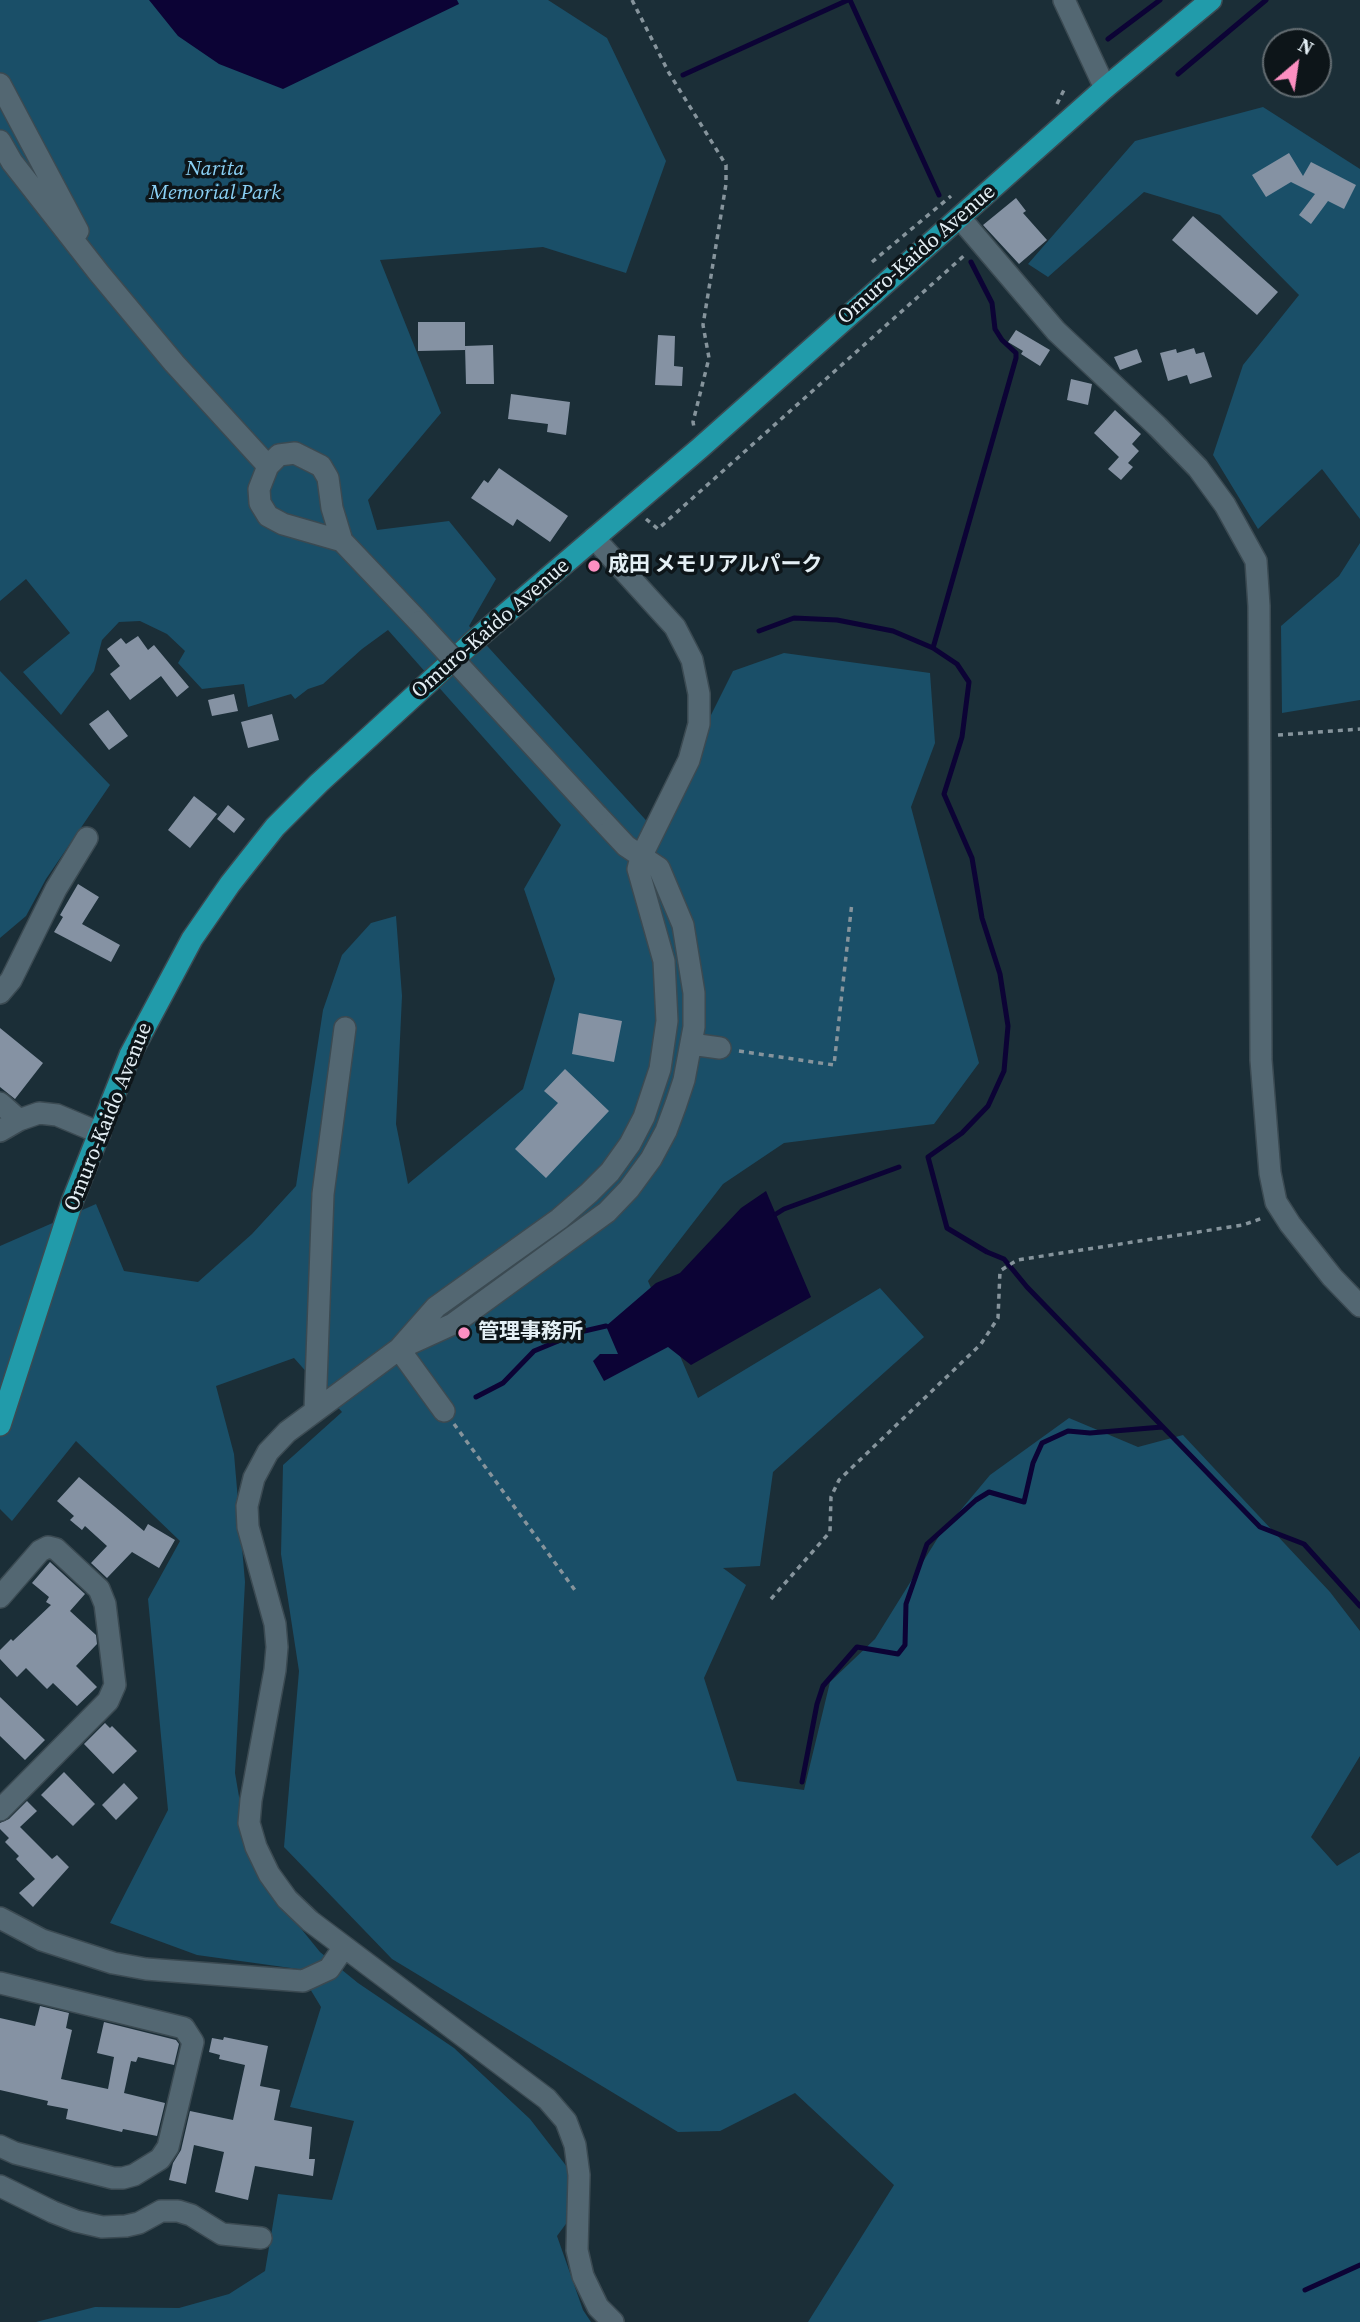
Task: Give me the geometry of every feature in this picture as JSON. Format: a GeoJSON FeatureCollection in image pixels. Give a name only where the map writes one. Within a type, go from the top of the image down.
{"type":"FeatureCollection","features":[{"type":"Feature","properties":{"kind":"main road","name":"Omuro-Kaido Avenue"},"geometry":{"type":"LineString","coordinates":[[0,1425],[72,1202],[130,1055],[192,939],[230,884],[275,827],[475,640],[700,447],[1105,88],[1211,0]]}},
{"type":"Feature","properties":{"kind":"street"},"geometry":{"type":"LineString","coordinates":[[1064,0],[1105,88]]}},
{"type":"Feature","properties":{"kind":"street"},"geometry":{"type":"LineString","coordinates":[[0,84],[39,153],[99,273]]}},
{"type":"Feature","properties":{"kind":"street"},"geometry":{"type":"LineString","coordinates":[[0,141],[12,162],[99,273],[174,363],[268,466]]}},
{"type":"Feature","properties":{"kind":"street"},"geometry":{"type":"LineString","coordinates":[[960,218],[1056,331],[1198,468],[1225,505],[1256,561],[1259,606],[1261,1060],[1270,1172],[1276,1202],[1281,1211],[1308,1248],[1360,1306]]}},
{"type":"Feature","properties":{"kind":"street"},"geometry":{"type":"LineString","coordinates":[[342,541],[283,524],[268,516],[260,503],[259,489],[268,466],[279,455],[295,453],[321,466],[328,478],[332,508],[342,541],[626,846],[659,868],[683,925],[694,993],[694,1027],[684,1080],[666,1131],[643,1169],[607,1212],[453,1324],[399,1349]]}},
{"type":"Feature","properties":{"kind":"street"},"geometry":{"type":"LineString","coordinates":[[594,538],[675,627],[692,660],[699,694],[699,724],[690,760],[641,857],[638,869],[661,951],[667,989],[667,1021],[660,1069],[644,1117],[630,1144],[610,1172],[589,1194],[559,1219],[436,1307],[399,1349],[287,1432],[268,1452],[254,1478],[247,1506],[248,1528],[275,1624],[277,1647],[250,1800],[250,1824],[256,1847],[269,1874],[287,1899],[310,1921],[547,2099],[566,2121],[575,2145],[579,2175],[577,2250],[583,2276],[598,2306],[612,2322]]}},
{"type":"Feature","properties":{"kind":"street"},"geometry":{"type":"LineString","coordinates":[[0,993],[11,980],[56,889],[87,838]]}},
{"type":"Feature","properties":{"kind":"street"},"geometry":{"type":"LineString","coordinates":[[315,1411],[323,1195],[345,1028]]}},
{"type":"Feature","properties":{"kind":"street"},"geometry":{"type":"LineString","coordinates":[[691,1044],[720,1048]]}},
{"type":"Feature","properties":{"kind":"street"},"geometry":{"type":"LineString","coordinates":[[0,1103],[19,1120]]}},
{"type":"Feature","properties":{"kind":"street"},"geometry":{"type":"LineString","coordinates":[[0,1131],[39,1113],[57,1115],[100,1133]]}},
{"type":"Feature","properties":{"kind":"street"},"geometry":{"type":"LineString","coordinates":[[399,1349],[444,1411]]}},
{"type":"Feature","properties":{"kind":"street"},"geometry":{"type":"LineString","coordinates":[[0,1597],[40,1551],[48,1546],[56,1549],[99,1589],[104,1604],[115,1685],[108,1701],[0,1811]]}},
{"type":"Feature","properties":{"kind":"street"},"geometry":{"type":"LineString","coordinates":[[0,1918],[42,1940],[113,1963],[146,1969],[303,1980],[329,1969],[344,1947]]}},
{"type":"Feature","properties":{"kind":"street"},"geometry":{"type":"LineString","coordinates":[[0,1983],[184,2028],[192,2042],[168,2147],[160,2159],[134,2175],[113,2178],[15,2153],[0,2146]]}},
{"type":"Feature","properties":{"kind":"street"},"geometry":{"type":"LineString","coordinates":[[0,2186],[53,2213],[102,2227],[126,2226],[139,2223],[161,2211],[178,2211],[191,2215],[222,2234],[261,2238]]}},
{"type":"Feature","properties":{"kind":"path"},"geometry":{"type":"LineString","coordinates":[[632,0],[669,73],[726,164],[726,184],[703,325],[709,358],[693,422],[700,447]]}},
{"type":"Feature","properties":{"kind":"path"},"geometry":{"type":"LineString","coordinates":[[632,506],[658,529],[980,242]]}},
{"type":"Feature","properties":{"kind":"path"},"geometry":{"type":"LineString","coordinates":[[1260,736],[1360,729]]}},
{"type":"Feature","properties":{"kind":"path"},"geometry":{"type":"LineString","coordinates":[[720,1048],[834,1065],[852,902]]}},
{"type":"Feature","properties":{"kind":"path"},"geometry":{"type":"LineString","coordinates":[[771,1599],[830,1532],[831,1497],[839,1480],[981,1344],[998,1318],[1000,1271],[1017,1260],[1243,1225],[1281,1211]]}},
{"type":"Feature","properties":{"kind":"path"},"geometry":{"type":"LineString","coordinates":[[444,1411],[577,1593]]}},
{"type":"Feature","properties":{"kind":"green space","name":"Narita Memorial Park"},"geometry":{"type":"Polygon","coordinates":[[[0,0],[548,0],[607,38],[666,161],[626,273],[543,247],[380,260],[441,413],[368,500],[377,530],[449,521],[496,579],[469,626],[654,829],[733,671],[784,653],[930,673],[935,743],[911,807],[979,1063],[934,1124],[784,1143],[723,1184],[648,1281],[698,1398],[880,1288],[924,1337],[773,1472],[760,1566],[723,1568],[746,1585],[704,1678],[737,1781],[804,1790],[830,1682],[875,1639],[939,1536],[990,1475],[1069,1418],[1138,1447],[1183,1435],[1330,1592],[1360,1631],[1360,1756],[1311,1837],[1337,1866],[1360,1852],[1360,2322],[808,2322],[894,2185],[795,2093],[720,2131],[678,2132],[392,1959],[284,1847],[299,1671],[281,1554],[283,1465],[342,1412],[294,1358],[216,1386],[234,1454],[245,1582],[235,1773],[245,1832],[272,1893],[320,1952],[358,1983],[454,2048],[530,2119],[588,2194],[557,2236],[583,2310],[591,2322],[36,2322],[95,2307],[179,2308],[229,2294],[265,2271],[278,2194],[332,2200],[354,2121],[290,2107],[321,2007],[298,1969],[197,1955],[110,1923],[168,1810],[148,1599],[180,1541],[76,1441],[12,1521],[0,1509],[0,1246],[96,1204],[124,1271],[198,1282],[252,1234],[296,1186],[323,1010],[342,955],[371,923],[396,916],[402,996],[396,1124],[408,1184],[523,1089],[555,979],[524,889],[561,825],[388,630],[323,684],[308,689],[295,699],[291,694],[248,707],[244,684],[202,689],[178,663],[185,651],[167,634],[140,621],[119,622],[102,640],[94,671],[61,715],[23,672],[70,633],[26,579],[0,601],[0,0]]]}},
{"type":"Feature","properties":{"kind":"green space"},"geometry":{"type":"Polygon","coordinates":[[[1263,107],[1360,169],[1360,519],[1322,469],[1258,529],[1213,455],[1243,365],[1299,295],[1220,215],[1144,192],[1048,277],[1028,264],[1135,141],[1263,107]]]}},
{"type":"Feature","properties":{"kind":"green space"},"geometry":{"type":"Polygon","coordinates":[[[1360,543],[1360,700],[1282,713],[1281,626],[1339,576],[1360,543]]]}},
{"type":"Feature","properties":{"kind":"green space"},"geometry":{"type":"Polygon","coordinates":[[[0,671],[110,785],[46,879],[26,916],[0,938],[0,671]]]}},
{"type":"Feature","properties":{"kind":"shaded area"},"geometry":{"type":"Polygon","coordinates":[[[149,0],[457,0],[459,4],[283,89],[219,64],[178,36],[149,0]]]}},
{"type":"Feature","properties":{"kind":"shaded area"},"geometry":{"type":"Polygon","coordinates":[[[766,1191],[811,1297],[691,1365],[668,1347],[604,1381],[593,1361],[600,1354],[618,1354],[606,1326],[656,1283],[680,1273],[741,1208],[766,1191]]]}},
{"type":"Feature","properties":{"kind":"building"},"geometry":{"type":"Polygon","coordinates":[[[1289,153],[1303,176],[1311,162],[1356,185],[1344,209],[1328,201],[1311,224],[1299,215],[1315,194],[1291,182],[1266,197],[1252,175],[1289,153]]]}},
{"type":"Feature","properties":{"kind":"building"},"geometry":{"type":"Polygon","coordinates":[[[1016,198],[1026,211],[1023,213],[1047,240],[1019,264],[983,225],[1016,198]]]}},
{"type":"Feature","properties":{"kind":"building"},"geometry":{"type":"Polygon","coordinates":[[[1193,216],[1278,292],[1257,315],[1172,240],[1193,216]]]}},
{"type":"Feature","properties":{"kind":"building"},"geometry":{"type":"Polygon","coordinates":[[[418,322],[465,322],[465,350],[418,351],[418,322]]]}},
{"type":"Feature","properties":{"kind":"building"},"geometry":{"type":"Polygon","coordinates":[[[1016,330],[1050,350],[1040,366],[1008,342],[1016,330]]]}},
{"type":"Feature","properties":{"kind":"building"},"geometry":{"type":"Polygon","coordinates":[[[658,335],[675,336],[674,366],[683,367],[682,386],[655,385],[658,335]]]}},
{"type":"Feature","properties":{"kind":"building"},"geometry":{"type":"Polygon","coordinates":[[[493,345],[494,384],[466,384],[465,346],[493,345]]]}},
{"type":"Feature","properties":{"kind":"building"},"geometry":{"type":"Polygon","coordinates":[[[1194,348],[1196,354],[1204,352],[1212,377],[1190,384],[1187,375],[1168,381],[1160,353],[1176,349],[1177,353],[1194,348]]]}},
{"type":"Feature","properties":{"kind":"building"},"geometry":{"type":"Polygon","coordinates":[[[1137,349],[1142,362],[1120,370],[1114,357],[1137,349]]]}},
{"type":"Feature","properties":{"kind":"building"},"geometry":{"type":"Polygon","coordinates":[[[1071,379],[1092,384],[1088,405],[1067,400],[1071,379]]]}},
{"type":"Feature","properties":{"kind":"building"},"geometry":{"type":"Polygon","coordinates":[[[511,394],[570,402],[566,435],[547,432],[548,424],[508,419],[511,394]]]}},
{"type":"Feature","properties":{"kind":"building"},"geometry":{"type":"Polygon","coordinates":[[[1115,410],[1141,434],[1132,444],[1139,451],[1128,463],[1133,467],[1121,480],[1108,469],[1119,457],[1094,433],[1115,410]]]}},
{"type":"Feature","properties":{"kind":"building"},"geometry":{"type":"Polygon","coordinates":[[[499,468],[568,516],[550,542],[517,519],[513,526],[471,498],[484,480],[488,483],[499,468]]]}},
{"type":"Feature","properties":{"kind":"building"},"geometry":{"type":"Polygon","coordinates":[[[138,636],[148,650],[154,645],[189,687],[177,697],[161,676],[130,700],[110,674],[120,666],[107,649],[121,638],[126,644],[138,636]]]}},
{"type":"Feature","properties":{"kind":"building"},"geometry":{"type":"Polygon","coordinates":[[[234,694],[238,711],[212,716],[208,700],[234,694]]]}},
{"type":"Feature","properties":{"kind":"building"},"geometry":{"type":"Polygon","coordinates":[[[108,710],[128,736],[109,750],[89,724],[108,710]]]}},
{"type":"Feature","properties":{"kind":"building"},"geometry":{"type":"Polygon","coordinates":[[[272,714],[279,740],[248,748],[241,722],[272,714]]]}},
{"type":"Feature","properties":{"kind":"building"},"geometry":{"type":"Polygon","coordinates":[[[194,796],[217,814],[190,848],[168,830],[194,796]]]}},
{"type":"Feature","properties":{"kind":"building"},"geometry":{"type":"Polygon","coordinates":[[[228,805],[245,819],[234,833],[217,819],[228,805]]]}},
{"type":"Feature","properties":{"kind":"building"},"geometry":{"type":"Polygon","coordinates":[[[78,884],[99,897],[82,924],[120,945],[111,962],[54,932],[63,917],[60,915],[78,884]]]}},
{"type":"Feature","properties":{"kind":"building"},"geometry":{"type":"Polygon","coordinates":[[[579,1013],[622,1021],[614,1062],[572,1054],[579,1013]]]}},
{"type":"Feature","properties":{"kind":"building"},"geometry":{"type":"Polygon","coordinates":[[[0,1028],[43,1063],[15,1099],[0,1087],[0,1028]]]}},
{"type":"Feature","properties":{"kind":"building"},"geometry":{"type":"Polygon","coordinates":[[[565,1069],[609,1111],[546,1178],[515,1149],[558,1103],[544,1091],[565,1069]]]}},
{"type":"Feature","properties":{"kind":"building"},"geometry":{"type":"Polygon","coordinates":[[[79,1477],[144,1531],[148,1524],[175,1540],[159,1568],[132,1552],[107,1578],[91,1563],[107,1546],[85,1526],[82,1530],[70,1520],[74,1516],[57,1501],[79,1477]]]}},
{"type":"Feature","properties":{"kind":"building"},"geometry":{"type":"Polygon","coordinates":[[[50,1562],[85,1594],[70,1611],[96,1635],[97,1644],[76,1666],[97,1687],[77,1706],[53,1683],[47,1689],[26,1668],[17,1677],[0,1659],[0,1650],[51,1605],[46,1602],[49,1597],[32,1583],[50,1562]]]}},
{"type":"Feature","properties":{"kind":"building"},"geometry":{"type":"Polygon","coordinates":[[[0,1697],[45,1740],[25,1760],[0,1736],[0,1697]]]}},
{"type":"Feature","properties":{"kind":"building"},"geometry":{"type":"Polygon","coordinates":[[[105,1723],[110,1728],[112,1726],[137,1751],[113,1774],[84,1744],[105,1723]]]}},
{"type":"Feature","properties":{"kind":"building"},"geometry":{"type":"Polygon","coordinates":[[[64,1772],[95,1804],[73,1826],[41,1795],[64,1772]]]}},
{"type":"Feature","properties":{"kind":"building"},"geometry":{"type":"Polygon","coordinates":[[[124,1783],[138,1798],[116,1820],[102,1805],[124,1783]]]}},
{"type":"Feature","properties":{"kind":"building"},"geometry":{"type":"Polygon","coordinates":[[[27,1801],[37,1811],[20,1827],[52,1859],[57,1855],[69,1867],[33,1907],[19,1893],[35,1879],[16,1859],[19,1856],[5,1842],[9,1838],[0,1829],[0,1823],[9,1819],[27,1801]]]}},
{"type":"Feature","properties":{"kind":"building"},"geometry":{"type":"Polygon","coordinates":[[[40,2006],[69,2013],[66,2028],[72,2030],[61,2079],[108,2089],[114,2057],[97,2053],[104,2022],[176,2040],[179,2044],[174,2065],[138,2057],[136,2062],[131,2061],[124,2093],[165,2103],[157,2136],[123,2129],[122,2132],[66,2119],[68,2109],[47,2105],[48,2101],[0,2090],[0,2018],[35,2026],[40,2006]]]}},
{"type":"Feature","properties":{"kind":"building"},"geometry":{"type":"Polygon","coordinates":[[[224,2037],[268,2046],[260,2086],[280,2090],[274,2120],[312,2127],[309,2159],[315,2159],[313,2176],[255,2166],[248,2200],[215,2192],[224,2152],[194,2145],[186,2184],[169,2180],[173,2163],[181,2150],[190,2111],[233,2120],[245,2065],[219,2059],[220,2055],[209,2052],[212,2038],[223,2040],[224,2037]]]}},
{"type":"Feature","properties":{"kind":"waterway"},"geometry":{"type":"LineString","coordinates":[[683,75],[848,0]]}},
{"type":"Feature","properties":{"kind":"waterway"},"geometry":{"type":"LineString","coordinates":[[850,0],[939,195]]}},
{"type":"Feature","properties":{"kind":"waterway"},"geometry":{"type":"LineString","coordinates":[[1108,39],[1160,0]]}},
{"type":"Feature","properties":{"kind":"waterway"},"geometry":{"type":"LineString","coordinates":[[1178,74],[1266,0]]}},
{"type":"Feature","properties":{"kind":"waterway"},"geometry":{"type":"LineString","coordinates":[[971,262],[992,303],[995,329],[1016,353],[1016,358],[933,648],[957,664],[969,682],[962,737],[944,794],[972,858],[982,918],[1000,974],[1008,1026],[1004,1071],[988,1106],[962,1133],[928,1157],[947,1228],[1004,1259],[1027,1287],[1260,1527],[1304,1544],[1360,1606]]}},
{"type":"Feature","properties":{"kind":"waterway"},"geometry":{"type":"LineString","coordinates":[[759,631],[794,618],[837,620],[893,631],[933,648]]}},
{"type":"Feature","properties":{"kind":"waterway"},"geometry":{"type":"LineString","coordinates":[[776,1214],[899,1167]]}},
{"type":"Feature","properties":{"kind":"waterway"},"geometry":{"type":"LineString","coordinates":[[476,1397],[503,1383],[534,1351],[580,1332],[606,1326]]}},
{"type":"Feature","properties":{"kind":"waterway"},"geometry":{"type":"LineString","coordinates":[[802,1782],[823,1686],[857,1647],[898,1654],[905,1645],[906,1604],[927,1544],[976,1500],[989,1492],[1024,1502],[1033,1463],[1042,1443],[1068,1431],[1090,1433],[1162,1427]]}},
{"type":"Feature","properties":{"kind":"waterway"},"geometry":{"type":"LineString","coordinates":[[1305,2290],[1360,2265]]}},
{"type":"Feature","properties":{"kind":"place","name":"成田 メモリアルパーク"},"geometry":{"type":"Point","coordinates":[594,566]}},
{"type":"Feature","properties":{"kind":"place","name":"管理事務所"},"geometry":{"type":"Point","coordinates":[464,1333]}}]}
